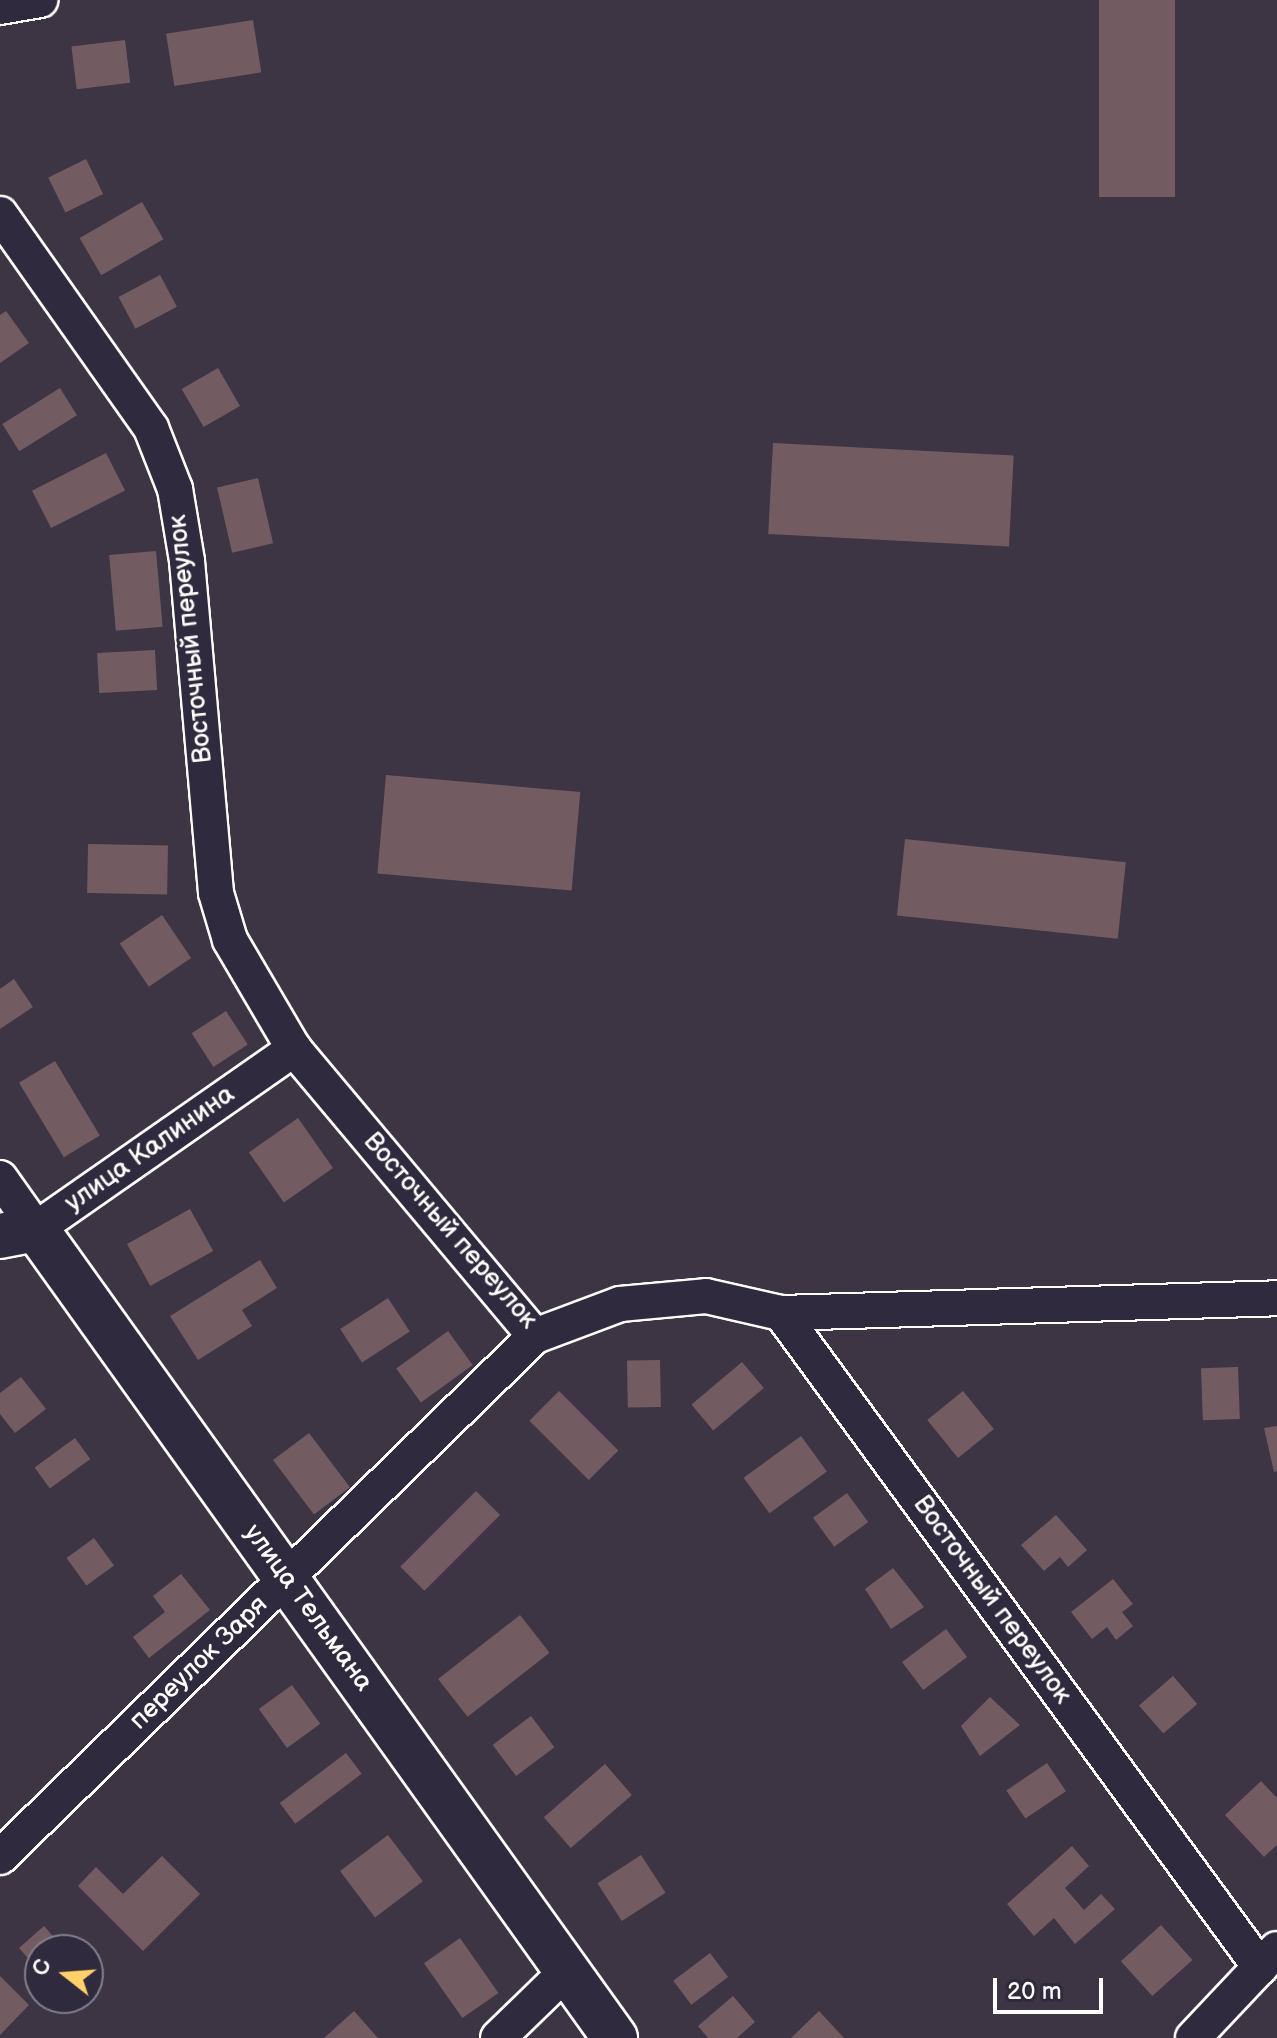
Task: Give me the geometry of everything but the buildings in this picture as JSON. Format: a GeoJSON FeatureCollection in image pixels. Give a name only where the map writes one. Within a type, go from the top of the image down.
{"type":"FeatureCollection","features":[{"type":"Feature","properties":{"kind":"street"},"geometry":{"type":"LineString","coordinates":[[0,7],[40,0]]}},
{"type":"Feature","properties":{"kind":"street","name":"Восточный переулок"},"geometry":{"type":"LineString","coordinates":[[0,214],[151,428],[175,489],[187,561],[216,893],[230,940],[294,1049],[535,1336],[620,1304],[634,1302],[706,1296],[781,1313],[1268,1958]]}},
{"type":"Feature","properties":{"kind":"street","name":"улица Калинина"},"geometry":{"type":"LineString","coordinates":[[18,1232],[294,1049]]}},
{"type":"Feature","properties":{"kind":"street","name":"улица Тельмана"},"geometry":{"type":"LineString","coordinates":[[0,1178],[18,1232],[286,1578],[569,1969],[615,2038]]}},
{"type":"Feature","properties":{"kind":"street"},"geometry":{"type":"LineString","coordinates":[[781,1313],[1277,1298]]}},
{"type":"Feature","properties":{"kind":"street","name":"переулок Заря"},"geometry":{"type":"LineString","coordinates":[[0,1857],[535,1336]]}},
{"type":"Feature","properties":{"kind":"street"},"geometry":{"type":"LineString","coordinates":[[1193,2038],[1268,1958]]}},
{"type":"Feature","properties":{"kind":"street"},"geometry":{"type":"LineString","coordinates":[[498,2038],[569,1969]]}}]}
